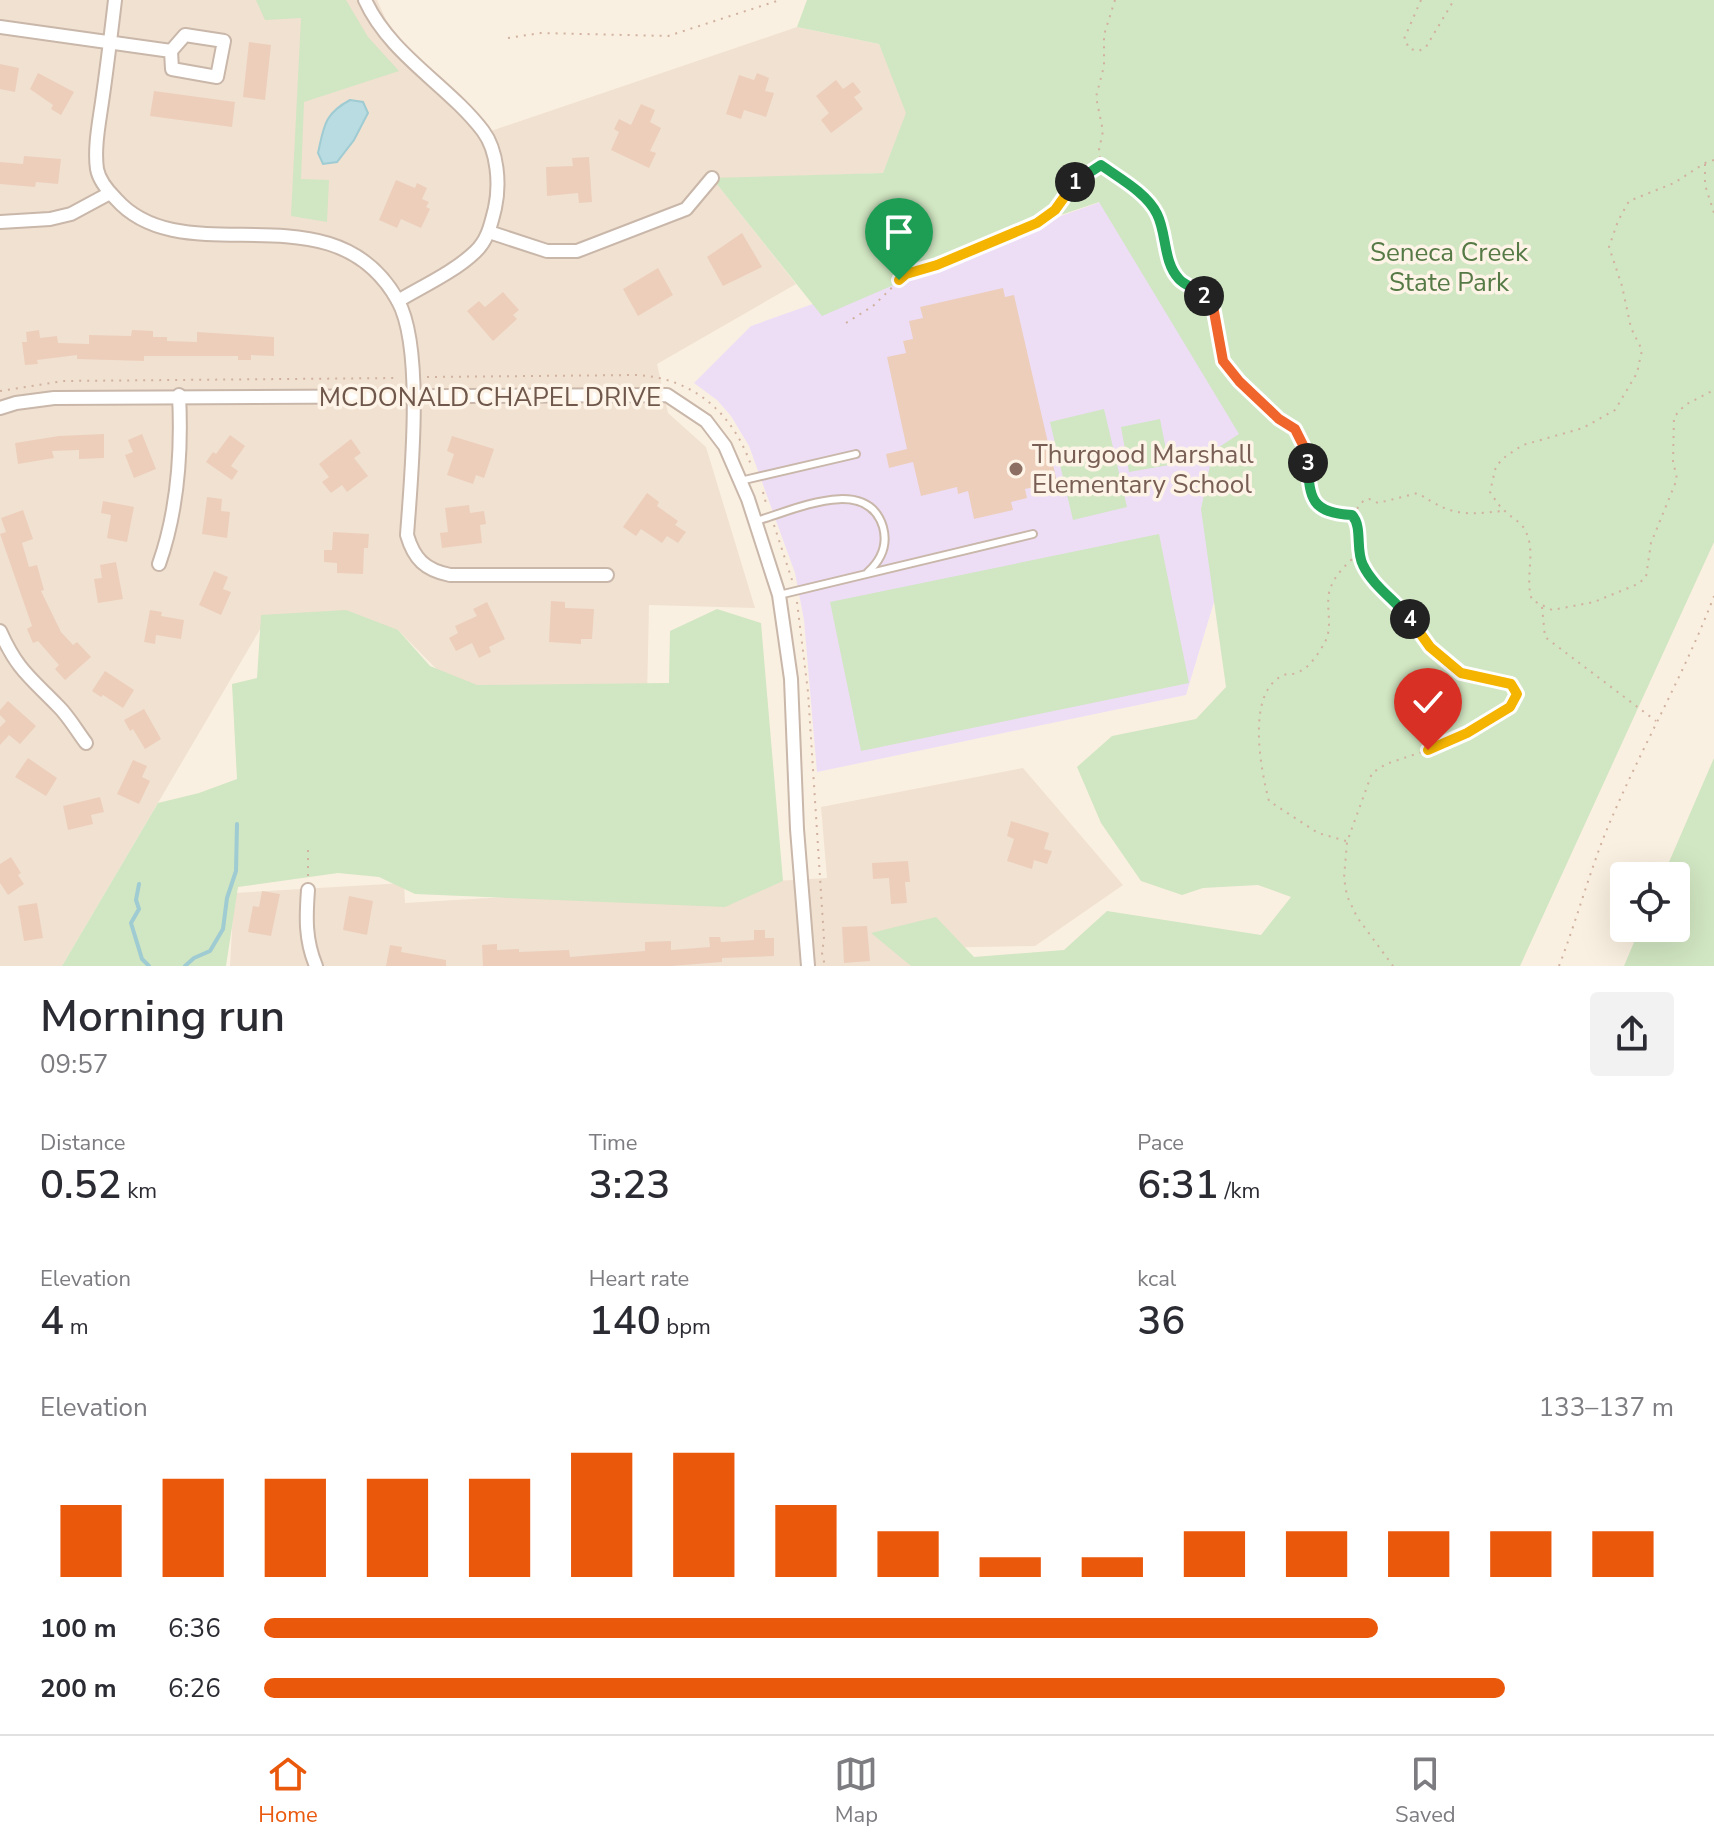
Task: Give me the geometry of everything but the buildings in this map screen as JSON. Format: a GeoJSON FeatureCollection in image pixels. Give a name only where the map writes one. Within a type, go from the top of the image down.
{"type":"FeatureCollection","features":[{"type":"Feature","properties":{"kind":"street"},"geometry":{"type":"LineString","coordinates":[[115,0],[98,133],[97,170],[110,193],[129,214],[148,224],[186,231],[299,236],[328,244],[348,251],[372,268],[398,301],[408,328],[413,395],[407,535],[420,563],[435,572],[450,575],[607,575]]}},
{"type":"Feature","properties":{"kind":"street"},"geometry":{"type":"LineString","coordinates":[[365,0],[370,12],[391,38],[485,133],[495,161],[498,195],[489,232],[477,251],[398,301]]}},
{"type":"Feature","properties":{"kind":"street"},"geometry":{"type":"LineString","coordinates":[[0,27],[171,51]]}},
{"type":"Feature","properties":{"kind":"street"},"geometry":{"type":"LineString","coordinates":[[185,35],[224,41],[217,77],[172,69],[171,51],[185,35]]}},
{"type":"Feature","properties":{"kind":"street"},"geometry":{"type":"LineString","coordinates":[[489,232],[547,251],[577,251],[686,209],[712,178]]}},
{"type":"Feature","properties":{"kind":"street"},"geometry":{"type":"LineString","coordinates":[[0,222],[50,219],[71,214],[110,193]]}},
{"type":"Feature","properties":{"kind":"street"},"geometry":{"type":"LineString","coordinates":[[159,564],[170,534],[177,492],[179,395]]}},
{"type":"Feature","properties":{"kind":"street","name":"MCDONALD CHAPEL DRIVE"},"geometry":{"type":"LineString","coordinates":[[0,408],[54,398],[179,395],[667,395],[706,421],[725,446],[740,481],[779,595],[791,679],[799,865],[808,966]]}},
{"type":"Feature","properties":{"kind":"street"},"geometry":{"type":"LineString","coordinates":[[0,631],[26,677],[61,709],[86,743]]}},
{"type":"Feature","properties":{"kind":"street"},"geometry":{"type":"LineString","coordinates":[[308,890],[305,925],[316,966]]}},
{"type":"Feature","properties":{"kind":"lane"},"geometry":{"type":"LineString","coordinates":[[740,481],[856,454]]}},
{"type":"Feature","properties":{"kind":"lane"},"geometry":{"type":"LineString","coordinates":[[756,521],[835,499],[861,500],[880,519],[885,534],[882,554],[866,574]]}},
{"type":"Feature","properties":{"kind":"lane"},"geometry":{"type":"LineString","coordinates":[[779,595],[1033,534]]}},
{"type":"Feature","properties":{"kind":"path"},"geometry":{"type":"LineString","coordinates":[[508,38],[541,33],[668,36],[780,0]]}},
{"type":"Feature","properties":{"kind":"path"},"geometry":{"type":"LineString","coordinates":[[1115,0],[1104,35],[1104,66],[1096,97],[1103,131],[1099,150],[1101,165],[1136,191],[1157,212],[1169,262],[1179,280],[1199,290],[1213,306],[1223,361],[1239,381],[1300,436],[1308,455],[1309,494],[1318,506],[1331,513],[1352,515],[1357,522],[1359,553],[1371,578],[1407,615],[1430,647],[1461,673],[1511,684],[1517,694],[1510,707],[1467,733],[1386,764],[1372,773],[1347,842],[1344,878],[1347,896],[1357,917],[1393,966]]}},
{"type":"Feature","properties":{"kind":"path"},"geometry":{"type":"LineString","coordinates":[[1421,0],[1404,39],[1410,49],[1419,51],[1426,47],[1454,0]]}},
{"type":"Feature","properties":{"kind":"path"},"geometry":{"type":"LineString","coordinates":[[1714,160],[1674,183],[1629,201],[1618,221],[1609,247],[1631,328],[1642,350],[1637,373],[1615,410],[1583,428],[1523,445],[1496,466],[1490,492],[1503,510],[1524,527],[1531,557],[1529,593],[1532,600],[1552,610],[1594,602],[1638,584],[1646,577],[1651,543],[1677,479],[1673,461],[1674,417],[1685,405],[1714,390]]}},
{"type":"Feature","properties":{"kind":"path"},"geometry":{"type":"LineString","coordinates":[[1705,163],[1705,185],[1714,213]]}},
{"type":"Feature","properties":{"kind":"path"},"geometry":{"type":"LineString","coordinates":[[846,323],[873,306],[906,274],[937,265],[1037,223],[1055,210],[1068,188],[1101,165]]}},
{"type":"Feature","properties":{"kind":"path"},"geometry":{"type":"LineString","coordinates":[[0,391],[63,381],[402,378]]}},
{"type":"Feature","properties":{"kind":"path"},"geometry":{"type":"LineString","coordinates":[[763,492],[767,508]]}},
{"type":"Feature","properties":{"kind":"path"},"geometry":{"type":"LineString","coordinates":[[1352,515],[1364,500],[1378,503],[1418,493],[1433,503],[1464,515],[1503,510]]}},
{"type":"Feature","properties":{"kind":"path"},"geometry":{"type":"LineString","coordinates":[[774,524],[793,583]]}},
{"type":"Feature","properties":{"kind":"path"},"geometry":{"type":"LineString","coordinates":[[1347,842],[1318,833],[1269,801],[1260,769],[1258,730],[1269,688],[1284,675],[1306,668],[1326,639],[1330,624],[1330,590],[1346,564],[1359,553]]}},
{"type":"Feature","properties":{"kind":"path"},"geometry":{"type":"LineString","coordinates":[[1559,966],[1605,834],[1714,596]]}},
{"type":"Feature","properties":{"kind":"path"},"geometry":{"type":"LineString","coordinates":[[796,597],[808,692],[825,966]]}},
{"type":"Feature","properties":{"kind":"path"},"geometry":{"type":"LineString","coordinates":[[1542,606],[1545,637],[1656,721]]}},
{"type":"Feature","properties":{"kind":"path"},"geometry":{"type":"LineString","coordinates":[[308,850],[308,890]]}},
{"type":"Feature","properties":{"kind":"shaded area"},"geometry":{"type":"Polygon","coordinates":[[[0,0],[377,0],[398,46],[485,133],[797,27],[879,44],[907,113],[883,173],[713,179],[796,284],[657,364],[668,413],[706,447],[755,608],[649,605],[647,698],[460,693],[398,630],[262,626],[62,966],[0,966],[0,0]]]}},
{"type":"Feature","properties":{"kind":"shaded area","name":"Thurgood Marshall Elementary School"},"geometry":{"type":"Polygon","coordinates":[[[1103,201],[1289,491],[1235,532],[1186,695],[817,772],[804,620],[795,573],[749,446],[731,416],[717,400],[694,383],[751,326],[1103,201]]]}},
{"type":"Feature","properties":{"kind":"shaded area"},"geometry":{"type":"Polygon","coordinates":[[[1023,768],[1123,885],[1035,946],[927,948],[926,966],[230,966],[234,893],[404,883],[405,903],[827,878],[821,807],[1023,768]]]}},
{"type":"Feature","properties":{"kind":"green space"},"geometry":{"type":"Polygon","coordinates":[[[256,0],[346,0],[368,37],[399,71],[304,102],[301,179],[329,180],[327,222],[291,216],[301,18],[265,20],[256,0]]]}},
{"type":"Feature","properties":{"kind":"green space","name":"Seneca Creek State Park"},"geometry":{"type":"Polygon","coordinates":[[[807,0],[1714,0],[1714,542],[1520,966],[911,966],[871,933],[936,917],[974,957],[1064,950],[1107,911],[1261,935],[1291,897],[1258,885],[1203,888],[1182,895],[1141,881],[1101,823],[1077,767],[1112,736],[1196,719],[1226,687],[1201,509],[1213,451],[1239,434],[1099,202],[1037,223],[822,316],[712,178],[883,173],[906,113],[879,44],[797,27],[807,0]]]}},
{"type":"Feature","properties":{"kind":"green space"},"geometry":{"type":"Polygon","coordinates":[[[1104,409],[1127,507],[1073,520],[1050,422],[1104,409]]]}},
{"type":"Feature","properties":{"kind":"green space"},"geometry":{"type":"Polygon","coordinates":[[[1160,419],[1169,465],[1129,472],[1121,427],[1160,419]]]}},
{"type":"Feature","properties":{"kind":"green space"},"geometry":{"type":"Polygon","coordinates":[[[1159,534],[1189,683],[861,751],[830,602],[1159,534]]]}},
{"type":"Feature","properties":{"kind":"green space"},"geometry":{"type":"Polygon","coordinates":[[[717,609],[761,623],[783,881],[725,907],[415,894],[379,877],[338,873],[238,887],[226,966],[62,966],[158,803],[237,779],[232,684],[257,678],[261,615],[346,610],[398,630],[430,666],[477,685],[669,683],[670,631],[717,609]]]}},
{"type":"Feature","properties":{"kind":"green space"},"geometry":{"type":"Polygon","coordinates":[[[1714,758],[1714,966],[1624,966],[1634,942],[1690,942],[1690,862],[1669,862],[1714,758]]]}},
{"type":"Feature","properties":{"kind":"water"},"geometry":{"type":"Polygon","coordinates":[[[350,100],[363,102],[368,113],[354,140],[337,162],[323,164],[318,153],[326,122],[335,110],[350,100]]]}},
{"type":"Feature","properties":{"kind":"waterway"},"geometry":{"type":"LineString","coordinates":[[185,966],[210,951],[223,929],[227,898],[236,871],[237,824]]}},
{"type":"Feature","properties":{"kind":"waterway"},"geometry":{"type":"LineString","coordinates":[[139,884],[136,900],[139,909],[131,923],[142,959],[149,966]]}},
{"type":"Feature","properties":{"kind":"place","name":"Thurgood Marshall Elementary School"},"geometry":{"type":"Point","coordinates":[1016,469]}},
{"type":"Feature","properties":{"kind":"route"},"geometry":{"type":"LineString","coordinates":[[899,280],[906,274],[937,265],[1037,223],[1055,210],[1068,188],[1101,165],[1136,191],[1157,212],[1169,262],[1179,280],[1199,290],[1213,306],[1223,361],[1239,381],[1300,436],[1308,455],[1309,494],[1318,506],[1331,513],[1352,515],[1357,522],[1359,556],[1379,588],[1407,615],[1430,647],[1461,673],[1511,684],[1517,694],[1510,707],[1467,733],[1428,750]]}}]}
